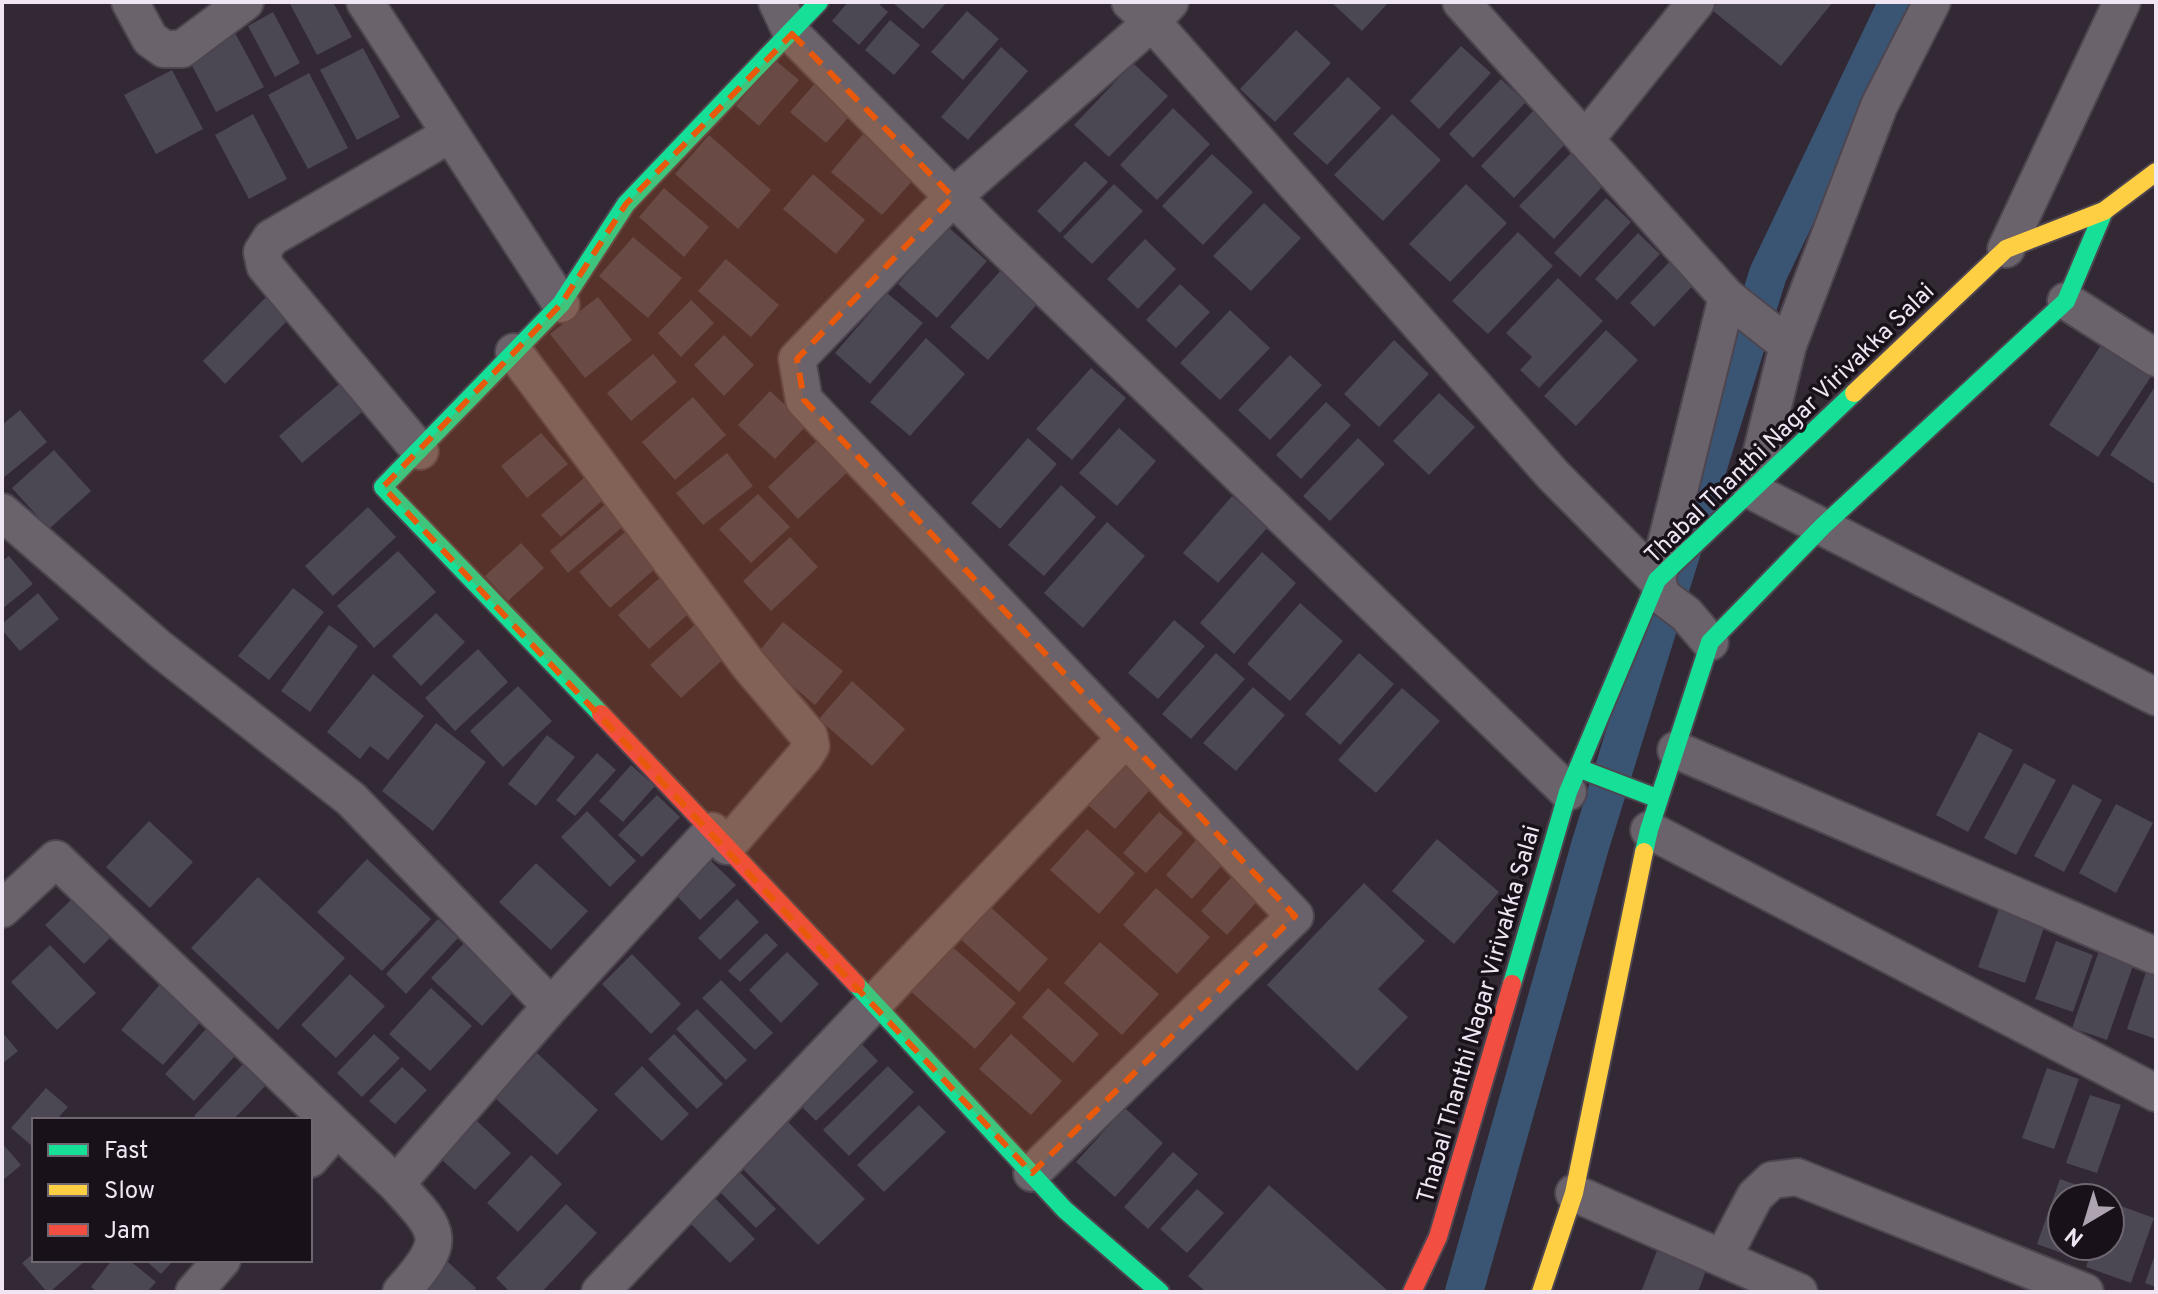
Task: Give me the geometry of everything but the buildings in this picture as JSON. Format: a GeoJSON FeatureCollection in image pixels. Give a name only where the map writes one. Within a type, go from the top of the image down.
{"type":"FeatureCollection","features":[{"type":"Feature","properties":{"kind":"main road"},"geometry":{"type":"LineString","coordinates":[[819,2],[784,18],[626,204],[561,304],[383,487],[720,838],[1065,1210],[1160,1292]]}},
{"type":"Feature","properties":{"kind":"main road","name":"Thabal Thanthi Nagar Virivakka Salai"},"geometry":{"type":"LineString","coordinates":[[1412,1292],[1438,1237],[1573,780],[1669,589],[1697,543],[2006,249],[2104,211],[2156,172]]}},
{"type":"Feature","properties":{"kind":"main road"},"geometry":{"type":"LineString","coordinates":[[1541,1292],[1574,1193],[1654,815],[1710,642],[1823,526],[2066,301],[2104,211]]}},
{"type":"Feature","properties":{"kind":"main road"},"geometry":{"type":"LineString","coordinates":[[1573,780],[1654,815]]}},
{"type":"Feature","properties":{"kind":"street"},"geometry":{"type":"LineString","coordinates":[[130,2],[150,39],[164,49],[182,49],[245,2]]}},
{"type":"Feature","properties":{"kind":"street"},"geometry":{"type":"LineString","coordinates":[[365,2],[561,304]]}},
{"type":"Feature","properties":{"kind":"street"},"geometry":{"type":"LineString","coordinates":[[1461,2],[1728,298],[1787,345]]}},
{"type":"Feature","properties":{"kind":"street"},"geometry":{"type":"LineString","coordinates":[[1585,140],[1696,2]]}},
{"type":"Feature","properties":{"kind":"street"},"geometry":{"type":"LineString","coordinates":[[1932,2],[1879,106],[1787,345],[1752,491],[2156,697]]}},
{"type":"Feature","properties":{"kind":"street"},"geometry":{"type":"LineString","coordinates":[[2006,249],[2122,2]]}},
{"type":"Feature","properties":{"kind":"street"},"geometry":{"type":"LineString","coordinates":[[1032,1173],[1295,916],[804,400],[797,359],[953,197],[1151,9],[1553,475],[1669,589],[1710,642]]}},
{"type":"Feature","properties":{"kind":"street"},"geometry":{"type":"LineString","coordinates":[[784,18],[953,197],[1573,780]]}},
{"type":"Feature","properties":{"kind":"street"},"geometry":{"type":"LineString","coordinates":[[420,451],[265,266],[262,252],[271,238],[449,135]]}},
{"type":"Feature","properties":{"kind":"street"},"geometry":{"type":"LineString","coordinates":[[1669,589],[1728,298]]}},
{"type":"Feature","properties":{"kind":"street"},"geometry":{"type":"LineString","coordinates":[[2066,301],[2156,358]]}},
{"type":"Feature","properties":{"kind":"street"},"geometry":{"type":"LineString","coordinates":[[396,1184],[551,1006],[804,757],[811,746],[809,736],[748,664],[514,352]]}},
{"type":"Feature","properties":{"kind":"street"},"geometry":{"type":"LineString","coordinates":[[2,512],[160,649],[351,799],[551,1006]]}},
{"type":"Feature","properties":{"kind":"street"},"geometry":{"type":"LineString","coordinates":[[600,1292],[1126,738]]}},
{"type":"Feature","properties":{"kind":"street"},"geometry":{"type":"LineString","coordinates":[[1676,750],[2156,956]]}},
{"type":"Feature","properties":{"kind":"street"},"geometry":{"type":"LineString","coordinates":[[1654,815],[2156,1093]]}},
{"type":"Feature","properties":{"kind":"street"},"geometry":{"type":"LineString","coordinates":[[2,909],[56,859],[396,1184],[429,1221],[434,1240],[426,1264],[401,1292]]}},
{"type":"Feature","properties":{"kind":"street"},"geometry":{"type":"LineString","coordinates":[[312,1157],[337,1128]]}},
{"type":"Feature","properties":{"kind":"street"},"geometry":{"type":"LineString","coordinates":[[1723,1257],[1755,1196],[1772,1180],[1797,1177],[2085,1292]]}},
{"type":"Feature","properties":{"kind":"street"},"geometry":{"type":"LineString","coordinates":[[1574,1193],[1799,1292]]}},
{"type":"Feature","properties":{"kind":"street"},"geometry":{"type":"LineString","coordinates":[[194,1292],[220,1262]]}},
{"type":"Feature","properties":{"kind":"highlighted area"},"geometry":{"type":"Polygon","coordinates":[[[792,34],[953,197],[797,359],[804,400],[1295,916],[1032,1173],[383,487],[561,304],[626,204],[792,34]]]}},
{"type":"Feature","properties":{"kind":"waterway"},"geometry":{"type":"LineString","coordinates":[[1464,1292],[1590,846],[1768,274],[1898,2]]}},
{"type":"Feature","properties":{"kind":"traffic: fast"},"geometry":{"type":"LineString","coordinates":[[601,714],[383,487],[561,304],[626,204],[819,2]]}},
{"type":"Feature","properties":{"kind":"traffic: fast"},"geometry":{"type":"LineString","coordinates":[[1644,852],[1710,642],[1823,526],[2066,301],[2104,211]]}},
{"type":"Feature","properties":{"kind":"traffic: fast"},"geometry":{"type":"LineString","coordinates":[[1512,984],[1568,792],[1657,580],[1854,393]]}},
{"type":"Feature","properties":{"kind":"traffic: fast"},"geometry":{"type":"LineString","coordinates":[[1578,768],[1659,799]]}},
{"type":"Feature","properties":{"kind":"traffic: fast"},"geometry":{"type":"LineString","coordinates":[[856,984],[1065,1210],[1160,1292]]}},
{"type":"Feature","properties":{"kind":"traffic: slow"},"geometry":{"type":"LineString","coordinates":[[1854,393],[2006,249],[2104,211],[2156,172]]}},
{"type":"Feature","properties":{"kind":"traffic: slow"},"geometry":{"type":"LineString","coordinates":[[1541,1292],[1574,1193],[1644,852]]}},
{"type":"Feature","properties":{"kind":"traffic: jam"},"geometry":{"type":"LineString","coordinates":[[601,714],[856,984]]}},
{"type":"Feature","properties":{"kind":"traffic: jam"},"geometry":{"type":"LineString","coordinates":[[1412,1292],[1438,1237],[1512,984]]}}]}
